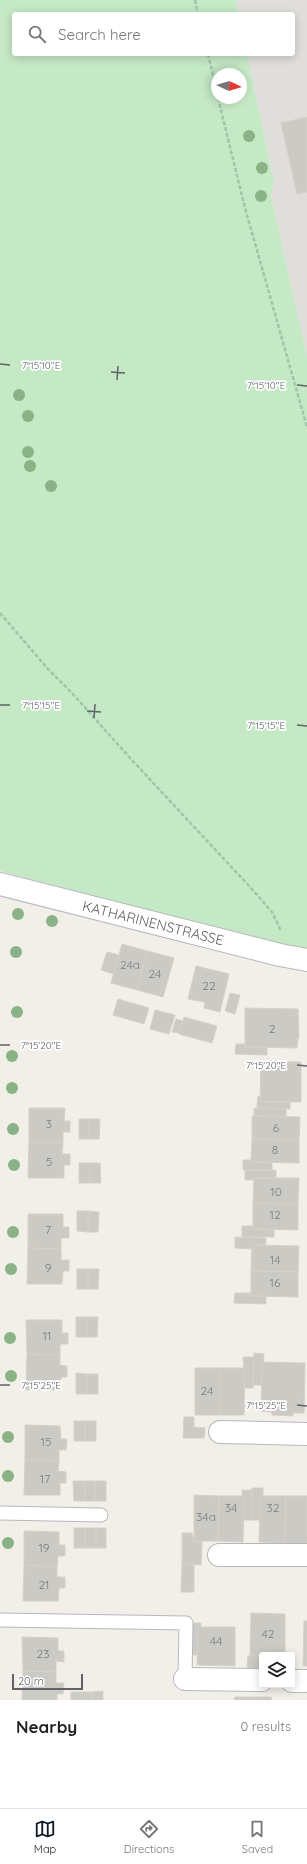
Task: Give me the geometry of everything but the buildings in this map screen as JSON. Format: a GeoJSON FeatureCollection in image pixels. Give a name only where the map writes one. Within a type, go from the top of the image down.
{"type":"FeatureCollection","features":[{"type":"Feature","properties":{"kind":"street","name":"KATHARINENSTRASSE"},"geometry":{"type":"LineString","coordinates":[[0,884],[280,955],[307,960]]}},
{"type":"Feature","properties":{"kind":"street"},"geometry":{"type":"LineString","coordinates":[[220,1432],[307,1434]]}},
{"type":"Feature","properties":{"kind":"street"},"geometry":{"type":"LineString","coordinates":[[219,1555],[307,1555]]}},
{"type":"Feature","properties":{"kind":"street"},"geometry":{"type":"LineString","coordinates":[[185,1679],[259,1680]]}},
{"type":"Feature","properties":{"kind":"street"},"geometry":{"type":"LineString","coordinates":[[295,1681],[307,1681]]}},
{"type":"Feature","properties":{"kind":"lane"},"geometry":{"type":"LineString","coordinates":[[0,1513],[101,1516]]}},
{"type":"Feature","properties":{"kind":"lane"},"geometry":{"type":"LineString","coordinates":[[0,1620],[186,1622],[185,1679]]}},
{"type":"Feature","properties":{"kind":"path"},"geometry":{"type":"LineString","coordinates":[[195,0],[198,12]]}},
{"type":"Feature","properties":{"kind":"path"},"geometry":{"type":"LineString","coordinates":[[208,56],[211,68]]}},
{"type":"Feature","properties":{"kind":"path"},"geometry":{"type":"LineString","coordinates":[[219,104],[245,208],[307,427]]}},
{"type":"Feature","properties":{"kind":"path"},"geometry":{"type":"LineString","coordinates":[[0,613],[47,668],[71,692],[272,912]]}},
{"type":"Feature","properties":{"kind":"shaded area"},"geometry":{"type":"Polygon","coordinates":[[[236,0],[307,0],[307,356],[271,196],[274,182],[247,56],[295,56],[295,12],[239,12],[236,0]]]}},
{"type":"Feature","properties":{"kind":"green space"},"geometry":{"type":"Polygon","coordinates":[[[0,0],[236,0],[239,12],[12,12],[12,56],[247,56],[274,182],[271,196],[307,356],[307,951],[0,871],[0,0]]]}}]}
